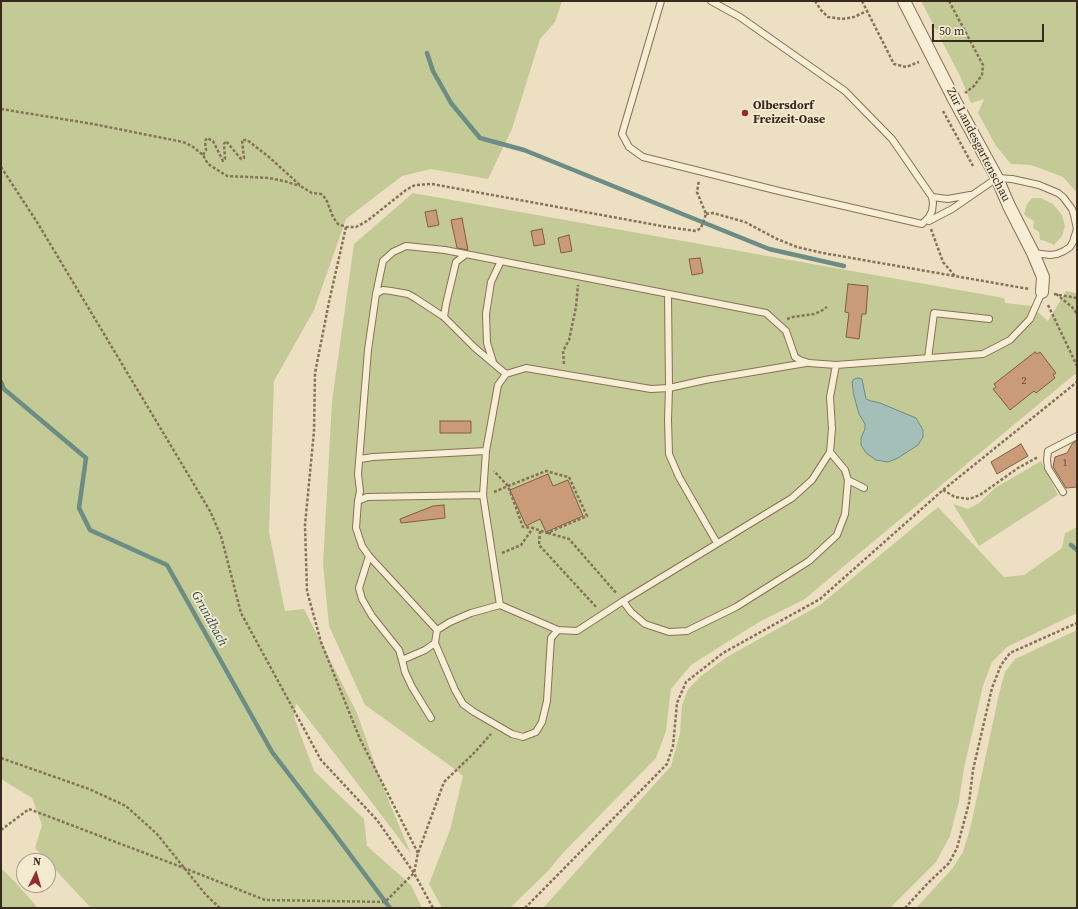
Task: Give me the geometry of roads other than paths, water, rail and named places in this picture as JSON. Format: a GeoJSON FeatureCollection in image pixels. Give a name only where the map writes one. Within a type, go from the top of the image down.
{"type":"FeatureCollection","features":[{"type":"Feature","properties":{"kind":"street","name":"Zur Landesgartenschau"},"geometry":{"type":"LineString","coordinates":[[904,1],[955,101],[997,178],[1009,206],[1033,253],[1043,277],[1042,292]]}},
{"type":"Feature","properties":{"kind":"lane"},"geometry":{"type":"LineString","coordinates":[[661,1],[622,134],[629,147],[643,157],[779,192],[922,224],[929,217],[932,211],[932,197],[892,139],[845,91],[740,17],[711,1]]}},
{"type":"Feature","properties":{"kind":"lane"},"geometry":{"type":"LineString","coordinates":[[929,221],[952,209],[997,178],[1012,178],[1040,185],[1064,197],[1072,209],[1077,229],[1073,242],[1070,247],[1064,251],[1057,254],[1033,253]]}},
{"type":"Feature","properties":{"kind":"lane"},"geometry":{"type":"LineString","coordinates":[[932,197],[948,199],[974,195]]}},
{"type":"Feature","properties":{"kind":"lane"},"geometry":{"type":"LineString","coordinates":[[438,630],[369,556],[362,546],[356,528],[360,491],[358,474],[368,350],[376,294],[383,261],[393,252],[406,246],[444,250],[766,313],[786,331],[795,356],[800,360],[809,363]]}},
{"type":"Feature","properties":{"kind":"lane"},"geometry":{"type":"LineString","coordinates":[[444,317],[456,262],[465,255]]}},
{"type":"Feature","properties":{"kind":"lane"},"geometry":{"type":"LineString","coordinates":[[494,363],[487,343],[486,314],[491,282],[500,261]]}},
{"type":"Feature","properties":{"kind":"lane"},"geometry":{"type":"LineString","coordinates":[[376,294],[383,290],[408,294],[444,317],[506,374]]}},
{"type":"Feature","properties":{"kind":"lane"},"geometry":{"type":"LineString","coordinates":[[500,605],[483,494],[486,451],[498,385],[506,374],[526,368],[651,389],[669,388],[705,380],[809,363],[836,365],[983,354],[1010,340],[1030,319],[1042,292]]}},
{"type":"Feature","properties":{"kind":"lane"},"geometry":{"type":"LineString","coordinates":[[668,294],[668,420],[670,454],[679,477],[717,543]]}},
{"type":"Feature","properties":{"kind":"lane"},"geometry":{"type":"LineString","coordinates":[[928,358],[934,313],[989,319]]}},
{"type":"Feature","properties":{"kind":"lane"},"geometry":{"type":"LineString","coordinates":[[558,630],[551,638],[547,701],[542,722],[536,732],[522,737],[512,734],[497,726],[463,704],[455,690],[435,644],[438,630],[450,622],[471,613],[500,605],[558,630],[577,630],[792,498],[812,480],[830,452],[832,429],[830,397],[836,365]]}},
{"type":"Feature","properties":{"kind":"lane"},"geometry":{"type":"LineString","coordinates":[[1063,492],[1048,468],[1048,451],[1077,436]]}},
{"type":"Feature","properties":{"kind":"lane"},"geometry":{"type":"LineString","coordinates":[[360,459],[486,451]]}},
{"type":"Feature","properties":{"kind":"lane"},"geometry":{"type":"LineString","coordinates":[[623,601],[631,612],[645,624],[669,632],[687,631],[736,607],[809,561],[837,535],[845,514],[848,480],[845,470],[830,452]]}},
{"type":"Feature","properties":{"kind":"lane"},"geometry":{"type":"LineString","coordinates":[[848,480],[864,488]]}},
{"type":"Feature","properties":{"kind":"lane"},"geometry":{"type":"LineString","coordinates":[[358,501],[367,497],[483,494]]}},
{"type":"Feature","properties":{"kind":"lane"},"geometry":{"type":"LineString","coordinates":[[369,556],[359,588],[362,599],[372,616],[399,650],[405,672],[412,687],[431,718]]}},
{"type":"Feature","properties":{"kind":"lane"},"geometry":{"type":"LineString","coordinates":[[402,660],[435,644]]}},
{"type":"Feature","properties":{"kind":"water"},"geometry":{"type":"Polygon","coordinates":[[[854,379],[862,379],[866,399],[880,403],[916,418],[923,430],[923,437],[918,445],[898,458],[888,462],[876,460],[866,453],[861,445],[861,438],[865,429],[865,424],[859,414],[852,382],[854,379]]]}},
{"type":"Feature","properties":{"kind":"waterway"},"geometry":{"type":"LineString","coordinates":[[427,53],[433,71],[451,103],[480,138],[524,150],[769,249],[844,266]]}},
{"type":"Feature","properties":{"kind":"waterway","name":"Grundbach"},"geometry":{"type":"LineString","coordinates":[[1,382],[4,389],[86,458],[79,508],[90,530],[167,565],[272,752],[390,908]]}},
{"type":"Feature","properties":{"kind":"waterway"},"geometry":{"type":"LineString","coordinates":[[1071,545],[1077,550]]}},
{"type":"Feature","properties":{"kind":"place","name":"Olbersdorf Freizeit-Oase"},"geometry":{"type":"Point","coordinates":[745,113]}}]}
